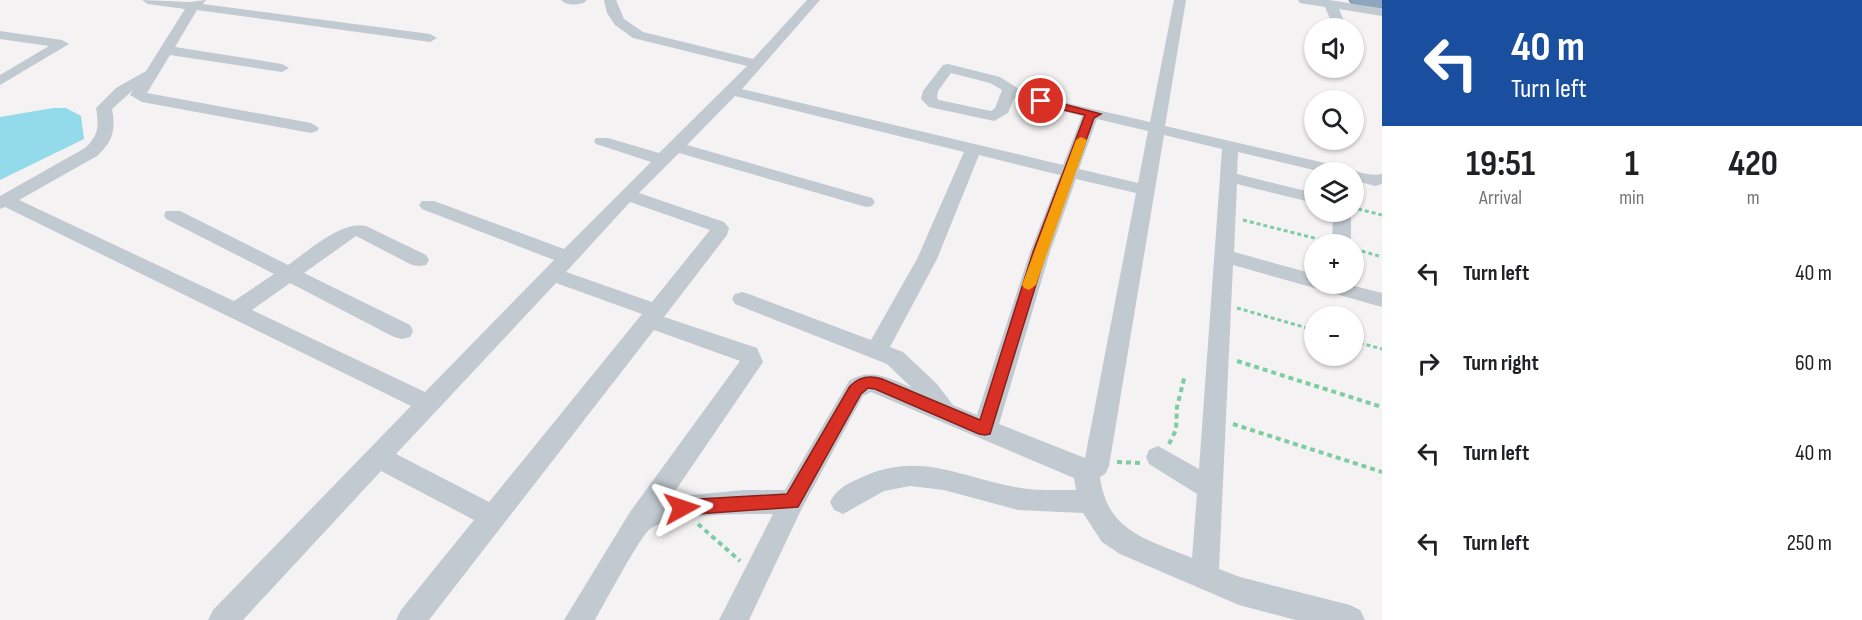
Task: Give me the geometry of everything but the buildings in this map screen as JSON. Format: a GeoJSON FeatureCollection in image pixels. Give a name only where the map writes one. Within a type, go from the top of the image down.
{"type":"FeatureCollection","features":[{"type":"Feature","properties":{"kind":"highway"},"geometry":{"type":"LineString","coordinates":[[1359,0],[1382,3]]}},
{"type":"Feature","properties":{"kind":"street"},"geometry":{"type":"LineString","coordinates":[[148,0],[197,2],[430,38]]}},
{"type":"Feature","properties":{"kind":"street"},"geometry":{"type":"LineString","coordinates":[[567,0],[581,0]]}},
{"type":"Feature","properties":{"kind":"street"},"geometry":{"type":"LineString","coordinates":[[223,620],[627,195],[732,91],[814,0]]}},
{"type":"Feature","properties":{"kind":"street"},"geometry":{"type":"LineString","coordinates":[[1180,0],[1158,131],[1144,190],[1092,463],[1091,501],[1096,513],[1112,533],[1130,545],[1239,591],[1350,620]]}},
{"type":"Feature","properties":{"kind":"street"},"geometry":{"type":"LineString","coordinates":[[1304,0],[1382,12]]}},
{"type":"Feature","properties":{"kind":"street"},"geometry":{"type":"LineString","coordinates":[[610,1],[615,17],[628,31],[757,64]]}},
{"type":"Feature","properties":{"kind":"street"},"geometry":{"type":"LineString","coordinates":[[197,2],[138,95],[311,128]]}},
{"type":"Feature","properties":{"kind":"street"},"geometry":{"type":"LineString","coordinates":[[1330,4],[1336,18]]}},
{"type":"Feature","properties":{"kind":"street"},"geometry":{"type":"LineString","coordinates":[[0,35],[62,44],[0,81]]}},
{"type":"Feature","properties":{"kind":"street"},"geometry":{"type":"LineString","coordinates":[[166,50],[282,68]]}},
{"type":"Feature","properties":{"kind":"street"},"geometry":{"type":"LineString","coordinates":[[1010,87],[1002,110],[994,116],[952,109],[934,104],[929,99],[931,91],[948,68],[995,80],[1010,87],[1022,97],[1158,131],[1304,164]]}},
{"type":"Feature","properties":{"kind":"street"},"geometry":{"type":"LineString","coordinates":[[2,202],[96,147],[107,134],[108,126],[104,108],[111,99],[148,77]]}},
{"type":"Feature","properties":{"kind":"street"},"geometry":{"type":"LineString","coordinates":[[732,91],[1144,190]]}},
{"type":"Feature","properties":{"kind":"street"},"geometry":{"type":"LineString","coordinates":[[985,429],[1040,252],[1090,116],[1096,114]]}},
{"type":"Feature","properties":{"kind":"street"},"geometry":{"type":"LineString","coordinates":[[602,141],[669,153],[866,202]]}},
{"type":"Feature","properties":{"kind":"street"},"geometry":{"type":"LineString","coordinates":[[1205,577],[1230,147]]}},
{"type":"Feature","properties":{"kind":"street"},"geometry":{"type":"LineString","coordinates":[[877,350],[927,260],[973,150]]}},
{"type":"Feature","properties":{"kind":"street"},"geometry":{"type":"LineString","coordinates":[[1229,177],[1304,196]]}},
{"type":"Feature","properties":{"kind":"street"},"geometry":{"type":"LineString","coordinates":[[1364,177],[1380,181]]}},
{"type":"Feature","properties":{"kind":"street"},"geometry":{"type":"LineString","coordinates":[[1364,184],[1380,181]]}},
{"type":"Feature","properties":{"kind":"street"},"geometry":{"type":"LineString","coordinates":[[411,620],[720,231],[720,228],[627,195]]}},
{"type":"Feature","properties":{"kind":"street"},"geometry":{"type":"LineString","coordinates":[[2,202],[429,404]]}},
{"type":"Feature","properties":{"kind":"street"},"geometry":{"type":"LineString","coordinates":[[428,205],[568,258]]}},
{"type":"Feature","properties":{"kind":"street"},"geometry":{"type":"LineString","coordinates":[[173,215],[402,331]]}},
{"type":"Feature","properties":{"kind":"street"},"geometry":{"type":"LineString","coordinates":[[235,311],[351,231],[367,234],[419,260]]}},
{"type":"Feature","properties":{"kind":"street"},"geometry":{"type":"LineString","coordinates":[[1224,256],[1304,278]]}},
{"type":"Feature","properties":{"kind":"street"},"geometry":{"type":"LineString","coordinates":[[552,274],[749,354],[752,362],[639,521],[579,620]]}},
{"type":"Feature","properties":{"kind":"street"},"geometry":{"type":"LineString","coordinates":[[1360,294],[1382,300]]}},
{"type":"Feature","properties":{"kind":"street"},"geometry":{"type":"LineString","coordinates":[[742,299],[896,358],[928,389],[945,412]]}},
{"type":"Feature","properties":{"kind":"street"},"geometry":{"type":"LineString","coordinates":[[734,620],[792,502],[855,390],[861,385],[877,383],[1079,469],[1092,463]]}},
{"type":"Feature","properties":{"kind":"street"},"geometry":{"type":"LineString","coordinates":[[1158,457],[1210,489]]}},
{"type":"Feature","properties":{"kind":"street"},"geometry":{"type":"LineString","coordinates":[[378,458],[493,517]]}},
{"type":"Feature","properties":{"kind":"street"},"geometry":{"type":"LineString","coordinates":[[843,502],[857,491],[879,482],[900,475],[918,474],[939,476],[1016,498],[1091,501]]}},
{"type":"Feature","properties":{"kind":"street"},"geometry":{"type":"LineString","coordinates":[[639,521],[666,509],[744,502],[792,502]]}},
{"type":"Feature","properties":{"kind":"path"},"geometry":{"type":"LineString","coordinates":[[1364,211],[1382,216]]}},
{"type":"Feature","properties":{"kind":"path"},"geometry":{"type":"LineString","coordinates":[[1226,215],[1304,235]]}},
{"type":"Feature","properties":{"kind":"path"},"geometry":{"type":"LineString","coordinates":[[1364,251],[1382,257]]}},
{"type":"Feature","properties":{"kind":"path"},"geometry":{"type":"LineString","coordinates":[[1221,303],[1304,327]]}},
{"type":"Feature","properties":{"kind":"path"},"geometry":{"type":"LineString","coordinates":[[1364,344],[1382,349]]}},
{"type":"Feature","properties":{"kind":"path"},"geometry":{"type":"LineString","coordinates":[[1218,356],[1382,407]]}},
{"type":"Feature","properties":{"kind":"path"},"geometry":{"type":"LineString","coordinates":[[1092,463],[1139,463],[1158,457],[1166,449],[1176,430],[1177,406],[1185,375]]}},
{"type":"Feature","properties":{"kind":"path"},"geometry":{"type":"LineString","coordinates":[[1214,418],[1382,472]]}},
{"type":"Feature","properties":{"kind":"path"},"geometry":{"type":"LineString","coordinates":[[682,508],[736,558],[757,572]]}},
{"type":"Feature","properties":{"kind":"water"},"geometry":{"type":"Polygon","coordinates":[[[66,108],[81,116],[84,139],[0,180],[0,117],[66,108]]]}},
{"type":"Feature","properties":{"kind":"slow traffic"},"geometry":{"type":"LineString","coordinates":[[1029,285],[1081,140]]}},
{"type":"Feature","properties":{"kind":"route"},"geometry":{"type":"LineString","coordinates":[[682,508],[744,502],[792,502],[855,390],[868,382],[877,383],[985,429],[1040,252],[1090,116],[1096,114],[1041,101]]}}]}
